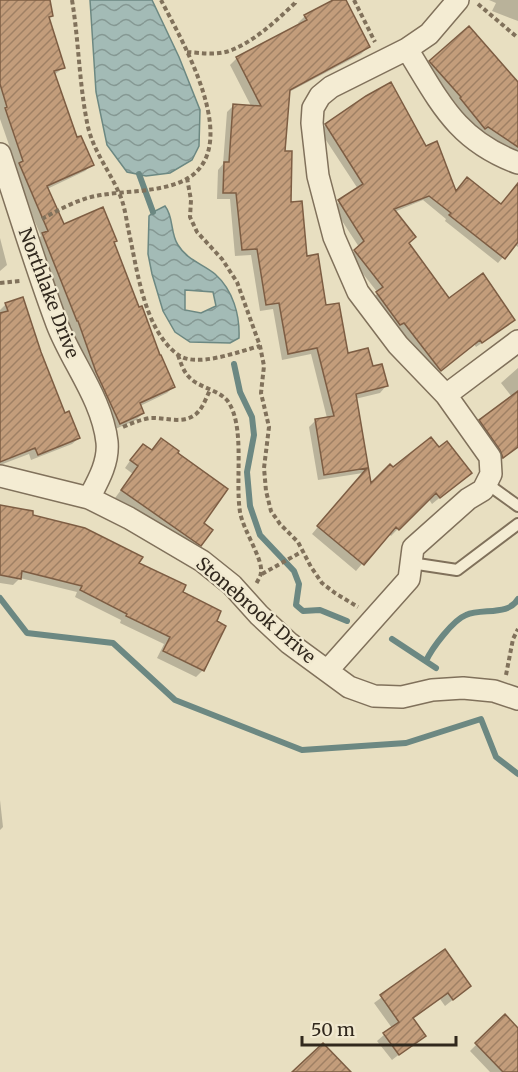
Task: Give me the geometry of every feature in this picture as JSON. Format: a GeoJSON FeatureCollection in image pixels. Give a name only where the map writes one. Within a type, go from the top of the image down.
{"type":"FeatureCollection","features":[{"type":"Feature","properties":{"kind":"street"},"geometry":{"type":"LineString","coordinates":[[327,671],[409,579],[412,548],[468,499],[483,490],[491,474],[490,457],[446,396],[399,345],[358,292],[334,237],[318,176],[312,123],[313,108],[320,96],[331,87],[407,49],[429,34],[458,0]]}},
{"type":"Feature","properties":{"kind":"street"},"geometry":{"type":"LineString","coordinates":[[407,49],[446,112],[468,136],[494,154],[518,164]]}},
{"type":"Feature","properties":{"kind":"street","name":"Northlake Drive"},"geometry":{"type":"LineString","coordinates":[[0,154],[58,325],[98,407],[105,434],[106,457],[89,498]]}},
{"type":"Feature","properties":{"kind":"street"},"geometry":{"type":"LineString","coordinates":[[446,396],[518,341]]}},
{"type":"Feature","properties":{"kind":"street","name":"Stonebrook Drive"},"geometry":{"type":"LineString","coordinates":[[0,476],[89,498],[129,518],[202,561],[231,585],[289,643],[349,687],[374,696],[402,697],[432,690],[464,688],[510,696]]}},
{"type":"Feature","properties":{"kind":"lane"},"geometry":{"type":"LineString","coordinates":[[486,483],[518,506]]}},
{"type":"Feature","properties":{"kind":"lane"},"geometry":{"type":"LineString","coordinates":[[411,563],[457,570],[518,524]]}},
{"type":"Feature","properties":{"kind":"path"},"geometry":{"type":"LineString","coordinates":[[72,0],[82,94],[89,130],[98,154],[120,193],[140,286],[148,312],[161,336],[178,355],[183,369],[191,380],[228,400],[236,416],[240,510],[244,528],[261,563],[261,574],[245,600]]}},
{"type":"Feature","properties":{"kind":"path"},"geometry":{"type":"LineString","coordinates":[[24,227],[69,205],[100,195],[140,191],[178,183],[195,174],[208,154],[211,126],[205,95],[161,0]]}},
{"type":"Feature","properties":{"kind":"path"},"geometry":{"type":"LineString","coordinates":[[187,52],[208,54],[233,50],[271,25],[295,3],[295,0]]}},
{"type":"Feature","properties":{"kind":"path"},"geometry":{"type":"LineString","coordinates":[[354,0],[384,60]]}},
{"type":"Feature","properties":{"kind":"path"},"geometry":{"type":"LineString","coordinates":[[473,0],[518,38]]}},
{"type":"Feature","properties":{"kind":"path"},"geometry":{"type":"LineString","coordinates":[[188,178],[191,200],[190,217],[196,232],[222,259],[237,282],[260,346],[264,366],[261,393],[269,427],[264,468],[271,511],[303,551],[322,583],[358,607],[372,620]]}},
{"type":"Feature","properties":{"kind":"path"},"geometry":{"type":"LineString","coordinates":[[178,355],[196,361],[260,346]]}},
{"type":"Feature","properties":{"kind":"path"},"geometry":{"type":"LineString","coordinates":[[105,434],[137,421],[152,418],[185,419],[194,415],[201,408],[210,390]]}},
{"type":"Feature","properties":{"kind":"path"},"geometry":{"type":"LineString","coordinates":[[261,574],[303,551]]}},
{"type":"Feature","properties":{"kind":"path"},"geometry":{"type":"LineString","coordinates":[[510,696],[513,639],[518,629]]}},
{"type":"Feature","properties":{"kind":"water"},"geometry":{"type":"Polygon","coordinates":[[[90,0],[152,0],[179,57],[200,110],[199,146],[192,160],[170,173],[146,176],[127,172],[107,145],[96,92],[90,0]]]}},
{"type":"Feature","properties":{"kind":"water"},"geometry":{"type":"Polygon","coordinates":[[[165,206],[170,215],[174,235],[182,250],[221,280],[231,295],[237,312],[239,338],[230,343],[190,342],[175,332],[163,311],[148,254],[149,216],[165,206]],[[185,290],[185,310],[201,313],[216,306],[213,292],[185,290]]]}},
{"type":"Feature","properties":{"kind":"building"},"geometry":{"type":"Polygon","coordinates":[[[0,0],[50,0],[53,16],[49,17],[65,68],[54,71],[77,137],[81,136],[94,165],[47,186],[64,224],[103,207],[139,307],[142,306],[160,355],[175,387],[140,403],[144,413],[120,424],[96,372],[42,233],[48,231],[19,163],[23,161],[5,108],[7,107],[0,84],[0,0]]]}},
{"type":"Feature","properties":{"kind":"building"},"geometry":{"type":"Polygon","coordinates":[[[333,0],[346,0],[370,47],[290,90],[285,151],[292,151],[291,202],[302,201],[307,256],[318,254],[326,305],[339,303],[348,353],[368,348],[373,366],[382,364],[388,386],[356,394],[371,483],[390,464],[393,467],[431,437],[439,447],[447,441],[472,473],[440,498],[436,493],[399,530],[396,527],[364,565],[317,526],[367,468],[324,475],[315,419],[334,416],[317,348],[288,354],[279,303],[266,305],[257,249],[242,250],[236,193],[223,193],[224,162],[229,162],[233,104],[261,106],[236,57],[307,20],[304,15],[333,0]]]}},
{"type":"Feature","properties":{"kind":"building"},"geometry":{"type":"Polygon","coordinates":[[[469,26],[518,82],[518,147],[488,127],[485,129],[461,97],[429,61],[469,26]]]}},
{"type":"Feature","properties":{"kind":"building"},"geometry":{"type":"Polygon","coordinates":[[[391,82],[426,146],[437,141],[456,191],[467,177],[501,204],[518,183],[518,242],[505,259],[449,215],[451,213],[429,196],[394,209],[416,237],[409,243],[449,298],[483,273],[515,320],[482,343],[480,340],[441,371],[404,323],[400,325],[376,292],[383,287],[354,250],[364,241],[338,200],[363,184],[325,124],[391,82]]]}},
{"type":"Feature","properties":{"kind":"building"},"geometry":{"type":"Polygon","coordinates":[[[23,297],[65,413],[69,411],[80,438],[38,455],[35,448],[0,462],[0,313],[8,311],[5,303],[23,297]]]}},
{"type":"Feature","properties":{"kind":"building"},"geometry":{"type":"Polygon","coordinates":[[[518,391],[518,447],[503,458],[479,420],[518,391]]]}},
{"type":"Feature","properties":{"kind":"building"},"geometry":{"type":"Polygon","coordinates":[[[161,438],[228,489],[204,523],[213,530],[201,546],[121,490],[138,466],[130,460],[143,444],[152,450],[161,438]]]}},
{"type":"Feature","properties":{"kind":"building"},"geometry":{"type":"Polygon","coordinates":[[[0,505],[33,511],[33,515],[85,528],[143,557],[139,563],[186,585],[183,592],[221,611],[217,621],[226,626],[204,671],[163,651],[170,637],[80,590],[82,586],[22,571],[21,579],[0,575],[0,505]]]}},
{"type":"Feature","properties":{"kind":"building"},"geometry":{"type":"Polygon","coordinates":[[[445,949],[471,986],[453,1000],[448,993],[413,1018],[426,1036],[399,1055],[383,1033],[399,1022],[380,995],[445,949]]]}},
{"type":"Feature","properties":{"kind":"building"},"geometry":{"type":"Polygon","coordinates":[[[505,1014],[518,1028],[518,1072],[503,1072],[475,1043],[505,1014]]]}},
{"type":"Feature","properties":{"kind":"building"},"geometry":{"type":"Polygon","coordinates":[[[323,1043],[351,1072],[292,1072],[323,1043]]]}},
{"type":"Feature","properties":{"kind":"waterway"},"geometry":{"type":"LineString","coordinates":[[139,174],[153,212]]}},
{"type":"Feature","properties":{"kind":"waterway"},"geometry":{"type":"LineString","coordinates":[[234,364],[240,392],[252,417],[254,435],[247,472],[250,506],[260,535],[294,571],[299,584],[296,605],[303,611],[320,610],[347,621]]}},
{"type":"Feature","properties":{"kind":"waterway"},"geometry":{"type":"LineString","coordinates":[[0,598],[27,633],[113,643],[175,700],[302,750],[406,743],[481,719],[496,757],[518,774]]}},
{"type":"Feature","properties":{"kind":"waterway"},"geometry":{"type":"LineString","coordinates":[[426,661],[443,635],[455,622],[472,613],[508,608],[518,599]]}},
{"type":"Feature","properties":{"kind":"waterway"},"geometry":{"type":"LineString","coordinates":[[392,639],[436,668]]}}]}
